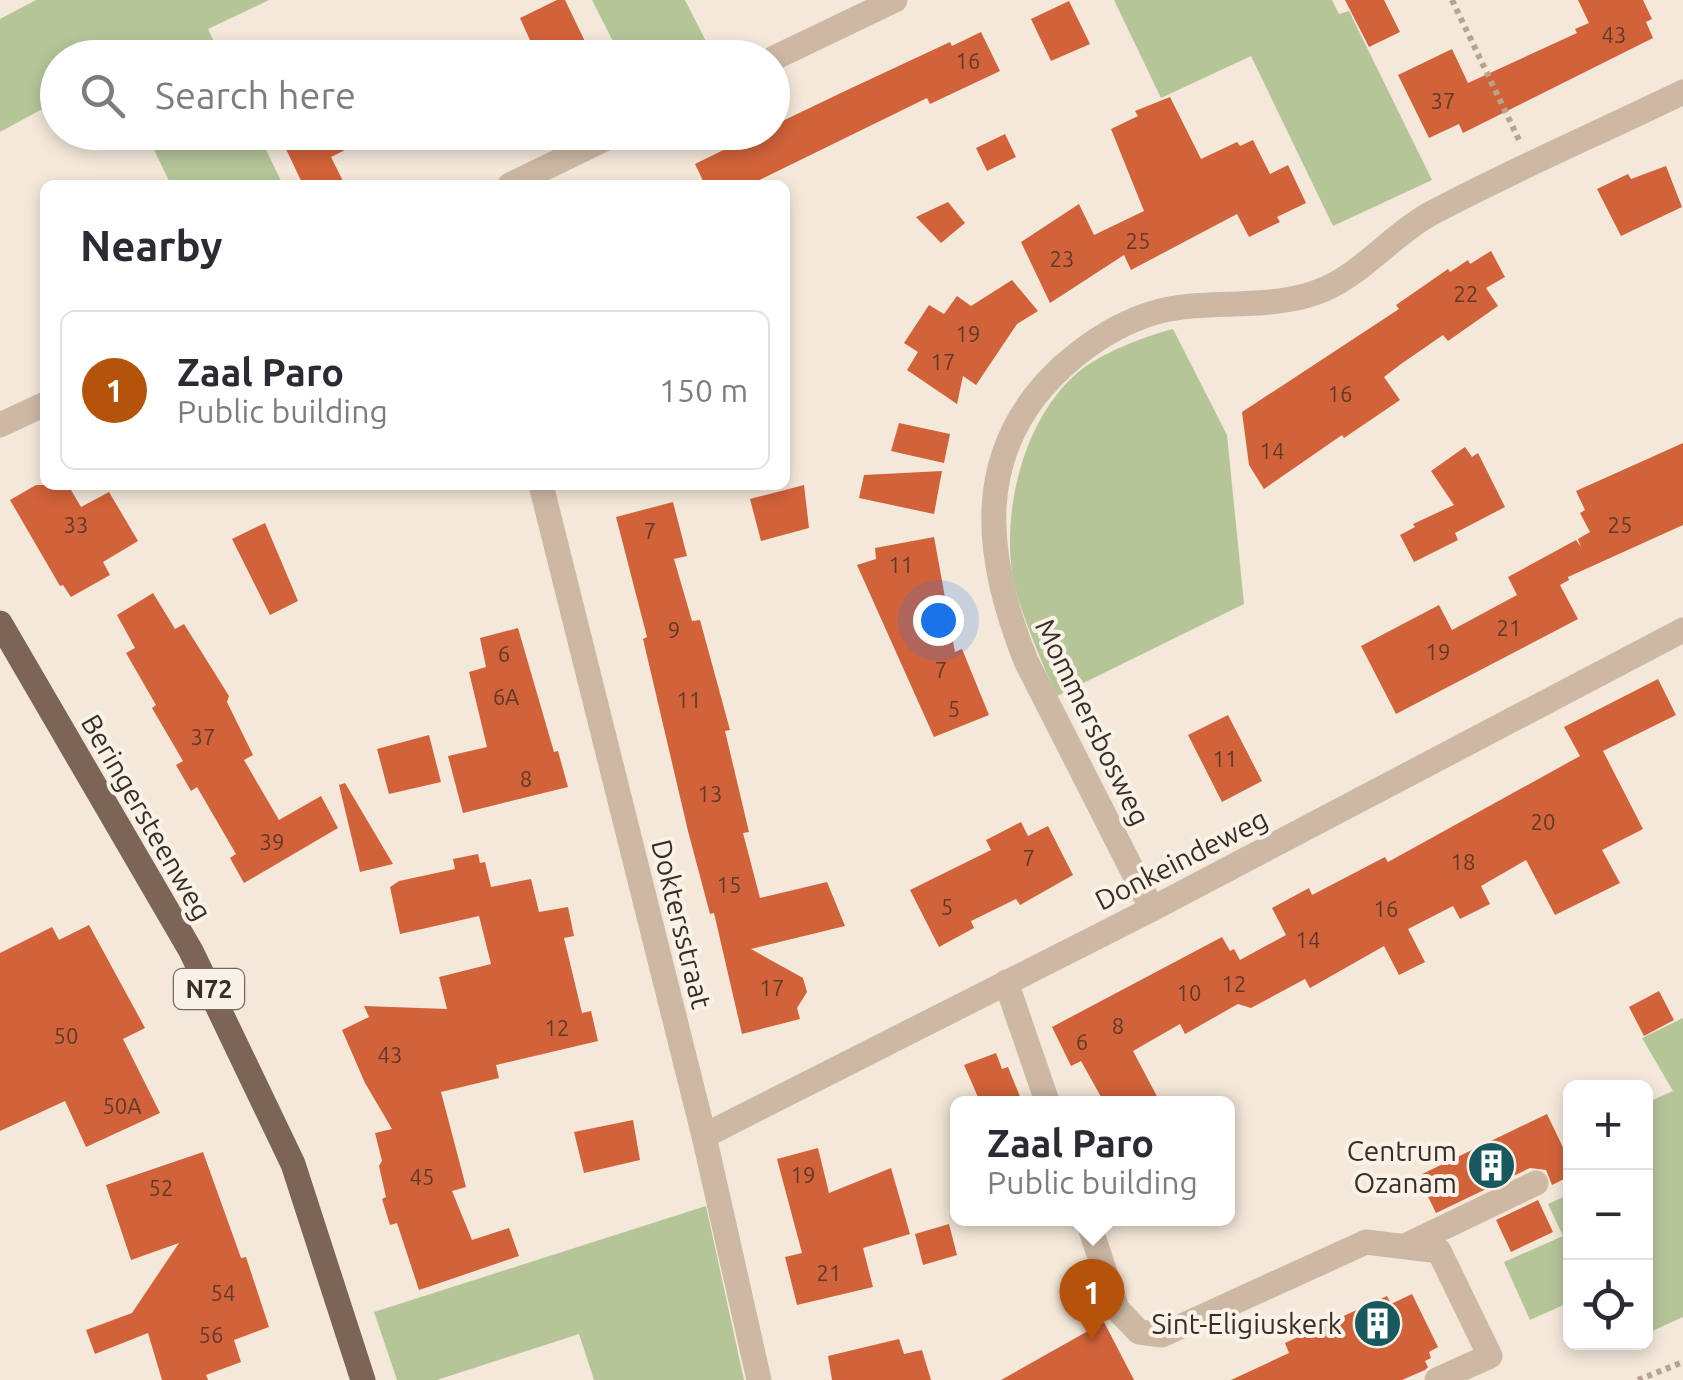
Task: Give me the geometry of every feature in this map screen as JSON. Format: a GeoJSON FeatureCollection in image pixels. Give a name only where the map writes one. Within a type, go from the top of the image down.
{"type":"FeatureCollection","features":[{"type":"Feature","properties":{"kind":"main road","name":"Beringersteenweg"},"geometry":{"type":"LineString","coordinates":[[0,623],[191,951],[293,1164],[364,1380]]}},
{"type":"Feature","properties":{"kind":"street"},"geometry":{"type":"LineString","coordinates":[[790,50],[895,0]]}},
{"type":"Feature","properties":{"kind":"street","name":"Mommersbosweg"},"geometry":{"type":"LineString","coordinates":[[1152,910],[1062,737],[1009,618],[997,575],[993,508],[998,473],[1011,436],[1043,385],[1080,351],[1123,322],[1163,310],[1275,302],[1323,290],[1362,267],[1426,216],[1683,92]]}},
{"type":"Feature","properties":{"kind":"street"},"geometry":{"type":"LineString","coordinates":[[520,180],[582,150]]}},
{"type":"Feature","properties":{"kind":"street"},"geometry":{"type":"LineString","coordinates":[[0,425],[40,406]]}},
{"type":"Feature","properties":{"kind":"street","name":"Doktersstraat"},"geometry":{"type":"LineString","coordinates":[[542,490],[704,1136],[758,1380]]}},
{"type":"Feature","properties":{"kind":"street","name":"Donkeindeweg"},"geometry":{"type":"LineString","coordinates":[[704,1136],[1152,910],[1683,630]]}},
{"type":"Feature","properties":{"kind":"street"},"geometry":{"type":"LineString","coordinates":[[1006,982],[1045,1096]]}},
{"type":"Feature","properties":{"kind":"street"},"geometry":{"type":"LineString","coordinates":[[1404,1246],[1536,1183]]}},
{"type":"Feature","properties":{"kind":"street"},"geometry":{"type":"LineString","coordinates":[[1090,1226],[1118,1308],[1138,1332],[1162,1335],[1366,1242],[1439,1251],[1490,1356],[1437,1380]]}},
{"type":"Feature","properties":{"kind":"path"},"geometry":{"type":"LineString","coordinates":[[1452,0],[1532,166]]}},
{"type":"Feature","properties":{"kind":"path"},"geometry":{"type":"LineString","coordinates":[[1638,1380],[1683,1362]]}},
{"type":"Feature","properties":{"kind":"green space"},"geometry":{"type":"Polygon","coordinates":[[[36,0],[269,0],[208,29],[213,40],[40,40],[40,110],[0,132],[0,19],[36,0]]]}},
{"type":"Feature","properties":{"kind":"green space"},"geometry":{"type":"Polygon","coordinates":[[[592,0],[685,0],[705,40],[612,40],[592,0]]]}},
{"type":"Feature","properties":{"kind":"green space"},"geometry":{"type":"Polygon","coordinates":[[[1114,0],[1332,0],[1339,14],[1349,11],[1432,180],[1333,226],[1251,56],[1161,98],[1114,0]]]}},
{"type":"Feature","properties":{"kind":"green space"},"geometry":{"type":"Polygon","coordinates":[[[154,150],[266,150],[281,180],[169,180],[154,150]]]}},
{"type":"Feature","properties":{"kind":"green space"},"geometry":{"type":"Polygon","coordinates":[[[1173,329],[1227,435],[1244,604],[1057,696],[1025,618],[1012,573],[1011,520],[1021,466],[1043,415],[1076,374],[1122,347],[1173,329]]]}},
{"type":"Feature","properties":{"kind":"green space"},"geometry":{"type":"Polygon","coordinates":[[[1683,1018],[1683,1317],[1653,1331],[1653,1100],[1673,1091],[1642,1038],[1683,1018]]]}},
{"type":"Feature","properties":{"kind":"green space"},"geometry":{"type":"Polygon","coordinates":[[[1563,1197],[1563,1236],[1548,1204],[1563,1197]]]}},
{"type":"Feature","properties":{"kind":"green space"},"geometry":{"type":"Polygon","coordinates":[[[706,1206],[744,1380],[594,1380],[579,1334],[437,1380],[397,1380],[374,1312],[706,1206]]]}},
{"type":"Feature","properties":{"kind":"green space"},"geometry":{"type":"Polygon","coordinates":[[[1563,1236],[1563,1305],[1530,1320],[1504,1262],[1563,1236]]]}},
{"type":"Feature","properties":{"kind":"building"},"geometry":{"type":"Polygon","coordinates":[[[565,0],[584,40],[530,40],[520,18],[565,0]]]}},
{"type":"Feature","properties":{"kind":"building"},"geometry":{"type":"Polygon","coordinates":[[[1345,0],[1384,0],[1400,32],[1369,47],[1345,0]]]}},
{"type":"Feature","properties":{"kind":"building"},"geometry":{"type":"Polygon","coordinates":[[[1578,0],[1643,0],[1652,19],[1646,22],[1653,38],[1463,133],[1459,124],[1429,138],[1398,75],[1452,49],[1468,83],[1577,33],[1575,29],[1589,23],[1578,0]]]}},
{"type":"Feature","properties":{"kind":"building"},"geometry":{"type":"Polygon","coordinates":[[[1069,1],[1090,44],[1051,61],[1031,19],[1069,1]]]}},
{"type":"Feature","properties":{"kind":"building"},"geometry":{"type":"Polygon","coordinates":[[[981,32],[1000,71],[930,104],[927,98],[759,180],[703,180],[695,164],[723,150],[790,150],[790,118],[950,42],[952,46],[981,32]]]}},
{"type":"Feature","properties":{"kind":"building"},"geometry":{"type":"Polygon","coordinates":[[[1170,97],[1201,159],[1237,142],[1240,146],[1253,140],[1270,174],[1288,165],[1306,203],[1249,237],[1237,214],[1131,270],[1124,255],[1050,303],[1021,242],[1079,204],[1094,235],[1144,211],[1111,129],[1138,116],[1135,111],[1170,97]]]}},
{"type":"Feature","properties":{"kind":"building"},"geometry":{"type":"Polygon","coordinates":[[[1005,134],[1016,157],[987,171],[976,148],[1005,134]]]}},
{"type":"Feature","properties":{"kind":"building"},"geometry":{"type":"Polygon","coordinates":[[[286,150],[345,150],[331,157],[342,180],[301,180],[286,150]]]}},
{"type":"Feature","properties":{"kind":"building"},"geometry":{"type":"Polygon","coordinates":[[[1666,166],[1682,207],[1621,236],[1597,189],[1628,174],[1631,179],[1666,166]]]}},
{"type":"Feature","properties":{"kind":"building"},"geometry":{"type":"Polygon","coordinates":[[[948,202],[965,223],[941,243],[916,217],[948,202]]]}},
{"type":"Feature","properties":{"kind":"building"},"geometry":{"type":"Polygon","coordinates":[[[1491,251],[1505,277],[1486,288],[1498,306],[1448,341],[1443,335],[1384,377],[1400,400],[1264,489],[1249,465],[1242,412],[1399,309],[1396,305],[1448,269],[1450,272],[1468,260],[1470,264],[1491,251]]]}},
{"type":"Feature","properties":{"kind":"building"},"geometry":{"type":"Polygon","coordinates":[[[1012,280],[1038,311],[1017,324],[976,385],[963,376],[957,404],[907,370],[918,352],[904,343],[929,305],[944,314],[957,296],[971,306],[1012,280]]]}},
{"type":"Feature","properties":{"kind":"building"},"geometry":{"type":"Polygon","coordinates":[[[899,423],[950,434],[944,463],[891,451],[899,423]]]}},
{"type":"Feature","properties":{"kind":"building"},"geometry":{"type":"Polygon","coordinates":[[[1683,443],[1683,525],[1568,577],[1560,585],[1578,619],[1396,714],[1361,646],[1439,605],[1452,630],[1517,595],[1508,577],[1576,540],[1581,547],[1578,539],[1590,532],[1580,513],[1585,510],[1576,491],[1683,443]]]}},
{"type":"Feature","properties":{"kind":"building"},"geometry":{"type":"Polygon","coordinates":[[[1465,447],[1472,457],[1478,453],[1505,507],[1455,533],[1458,540],[1414,562],[1400,535],[1415,527],[1413,524],[1454,505],[1431,471],[1465,447]]]}},
{"type":"Feature","properties":{"kind":"building"},"geometry":{"type":"Polygon","coordinates":[[[942,471],[934,514],[859,498],[864,475],[942,471]]]}},
{"type":"Feature","properties":{"kind":"building"},"geometry":{"type":"Polygon","coordinates":[[[36,485],[40,485],[40,490],[71,490],[81,507],[109,492],[138,541],[103,562],[110,575],[71,597],[60,586],[10,500],[36,485]]]}},
{"type":"Feature","properties":{"kind":"building"},"geometry":{"type":"Polygon","coordinates":[[[804,485],[809,528],[761,541],[750,499],[804,485]]]}},
{"type":"Feature","properties":{"kind":"building"},"geometry":{"type":"Polygon","coordinates":[[[673,502],[687,556],[674,559],[692,621],[700,620],[730,730],[725,731],[749,832],[743,833],[760,898],[827,882],[845,926],[751,949],[803,978],[807,992],[797,1008],[800,1019],[742,1034],[714,913],[710,914],[688,831],[643,639],[647,637],[616,517],[673,502]]]}},
{"type":"Feature","properties":{"kind":"building"},"geometry":{"type":"Polygon","coordinates":[[[265,523],[298,601],[270,615],[232,539],[265,523]]]}},
{"type":"Feature","properties":{"kind":"building"},"geometry":{"type":"Polygon","coordinates":[[[934,537],[955,652],[962,649],[989,715],[934,737],[857,565],[876,559],[875,548],[934,537]]]}},
{"type":"Feature","properties":{"kind":"building"},"geometry":{"type":"Polygon","coordinates":[[[153,593],[175,629],[184,624],[229,696],[227,702],[253,755],[244,760],[279,820],[321,796],[338,828],[244,883],[230,858],[236,854],[197,787],[191,791],[176,765],[183,761],[126,653],[135,648],[117,615],[153,593]]]}},
{"type":"Feature","properties":{"kind":"building"},"geometry":{"type":"Polygon","coordinates":[[[518,628],[568,787],[463,813],[448,756],[487,747],[469,672],[486,667],[480,638],[518,628]]]}},
{"type":"Feature","properties":{"kind":"building"},"geometry":{"type":"Polygon","coordinates":[[[1658,679],[1676,715],[1603,751],[1643,829],[1602,850],[1620,883],[1555,915],[1526,860],[1481,886],[1490,904],[1460,919],[1453,906],[1408,929],[1425,962],[1399,975],[1384,946],[1310,988],[1305,979],[1251,1008],[1238,1004],[1185,1034],[1180,1024],[1133,1051],[1157,1096],[1101,1096],[1081,1061],[1071,1066],[1052,1027],[1222,937],[1240,960],[1286,935],[1272,908],[1309,888],[1312,895],[1385,857],[1388,862],[1580,756],[1564,727],[1658,679]]]}},
{"type":"Feature","properties":{"kind":"building"},"geometry":{"type":"Polygon","coordinates":[[[1228,715],[1262,781],[1222,802],[1188,735],[1228,715]]]}},
{"type":"Feature","properties":{"kind":"building"},"geometry":{"type":"Polygon","coordinates":[[[429,735],[441,782],[389,794],[377,749],[429,735]]]}},
{"type":"Feature","properties":{"kind":"building"},"geometry":{"type":"Polygon","coordinates":[[[345,783],[393,864],[360,872],[339,785],[345,783]]]}},
{"type":"Feature","properties":{"kind":"building"},"geometry":{"type":"Polygon","coordinates":[[[1021,822],[1028,836],[1048,826],[1073,875],[1020,905],[1016,899],[971,921],[974,928],[939,947],[910,890],[991,850],[986,840],[1021,822]]]}},
{"type":"Feature","properties":{"kind":"building"},"geometry":{"type":"Polygon","coordinates":[[[478,854],[480,863],[485,862],[491,887],[531,879],[539,912],[568,907],[574,936],[564,938],[582,1013],[591,1011],[598,1041],[496,1065],[499,1078],[441,1092],[466,1187],[452,1191],[472,1240],[509,1228],[519,1256],[419,1290],[397,1223],[390,1225],[382,1199],[386,1197],[375,1133],[392,1129],[365,1083],[342,1030],[369,1017],[364,1006],[447,1009],[439,977],[491,964],[479,916],[400,934],[390,887],[399,881],[455,869],[453,859],[478,854]]]}},
{"type":"Feature","properties":{"kind":"building"},"geometry":{"type":"Polygon","coordinates":[[[89,925],[145,1028],[123,1039],[160,1113],[86,1147],[65,1101],[0,1131],[0,953],[52,927],[59,940],[89,925]]]}},
{"type":"Feature","properties":{"kind":"building"},"geometry":{"type":"Polygon","coordinates":[[[1659,991],[1674,1020],[1644,1036],[1629,1007],[1659,991]]]}},
{"type":"Feature","properties":{"kind":"building"},"geometry":{"type":"Polygon","coordinates":[[[996,1053],[1002,1069],[1008,1067],[1020,1096],[978,1096],[964,1065],[996,1053]]]}},
{"type":"Feature","properties":{"kind":"building","name":"Centrum Ozanam"},"geometry":{"type":"Polygon","coordinates":[[[1547,1114],[1563,1147],[1563,1180],[1552,1185],[1546,1170],[1530,1168],[1436,1213],[1418,1176],[1547,1114]]]}},
{"type":"Feature","properties":{"kind":"building"},"geometry":{"type":"Polygon","coordinates":[[[633,1120],[640,1160],[584,1173],[574,1132],[633,1120]]]}},
{"type":"Feature","properties":{"kind":"building"},"geometry":{"type":"Polygon","coordinates":[[[818,1148],[829,1193],[891,1168],[910,1234],[863,1248],[873,1287],[797,1305],[785,1257],[802,1253],[777,1159],[818,1148]]]}},
{"type":"Feature","properties":{"kind":"building"},"geometry":{"type":"Polygon","coordinates":[[[203,1152],[241,1258],[246,1257],[269,1327],[234,1340],[241,1362],[206,1375],[208,1380],[162,1380],[148,1333],[95,1354],[86,1330],[132,1313],[179,1243],[131,1260],[106,1185],[203,1152]]]}},
{"type":"Feature","properties":{"kind":"building"},"geometry":{"type":"Polygon","coordinates":[[[1538,1200],[1553,1232],[1511,1252],[1496,1220],[1538,1200]]]}},
{"type":"Feature","properties":{"kind":"building"},"geometry":{"type":"Polygon","coordinates":[[[949,1224],[957,1255],[923,1265],[915,1234],[949,1224]]]}},
{"type":"Feature","properties":{"kind":"building","name":"Sint-Eligiuskerk"},"geometry":{"type":"Polygon","coordinates":[[[1412,1294],[1438,1347],[1429,1352],[1431,1358],[1425,1361],[1425,1370],[1402,1380],[1231,1380],[1289,1353],[1285,1343],[1387,1296],[1391,1304],[1412,1294]]]}},
{"type":"Feature","properties":{"kind":"building"},"geometry":{"type":"Polygon","coordinates":[[[1104,1322],[1134,1380],[1001,1380],[1104,1322]]]}},
{"type":"Feature","properties":{"kind":"building"},"geometry":{"type":"Polygon","coordinates":[[[899,1339],[904,1354],[922,1350],[931,1380],[832,1380],[828,1356],[899,1339]]]}},
{"type":"Feature","properties":{"kind":"place","name":"Centrum Ozanam"},"geometry":{"type":"Point","coordinates":[1492,1166]}},
{"type":"Feature","properties":{"kind":"place","name":"Sint-Eligiuskerk"},"geometry":{"type":"Point","coordinates":[1377,1323]}},
{"type":"Feature","properties":{"kind":"place","name":"Zaal Paro"},"geometry":{"type":"Point","coordinates":[1092,1341]}}]}
